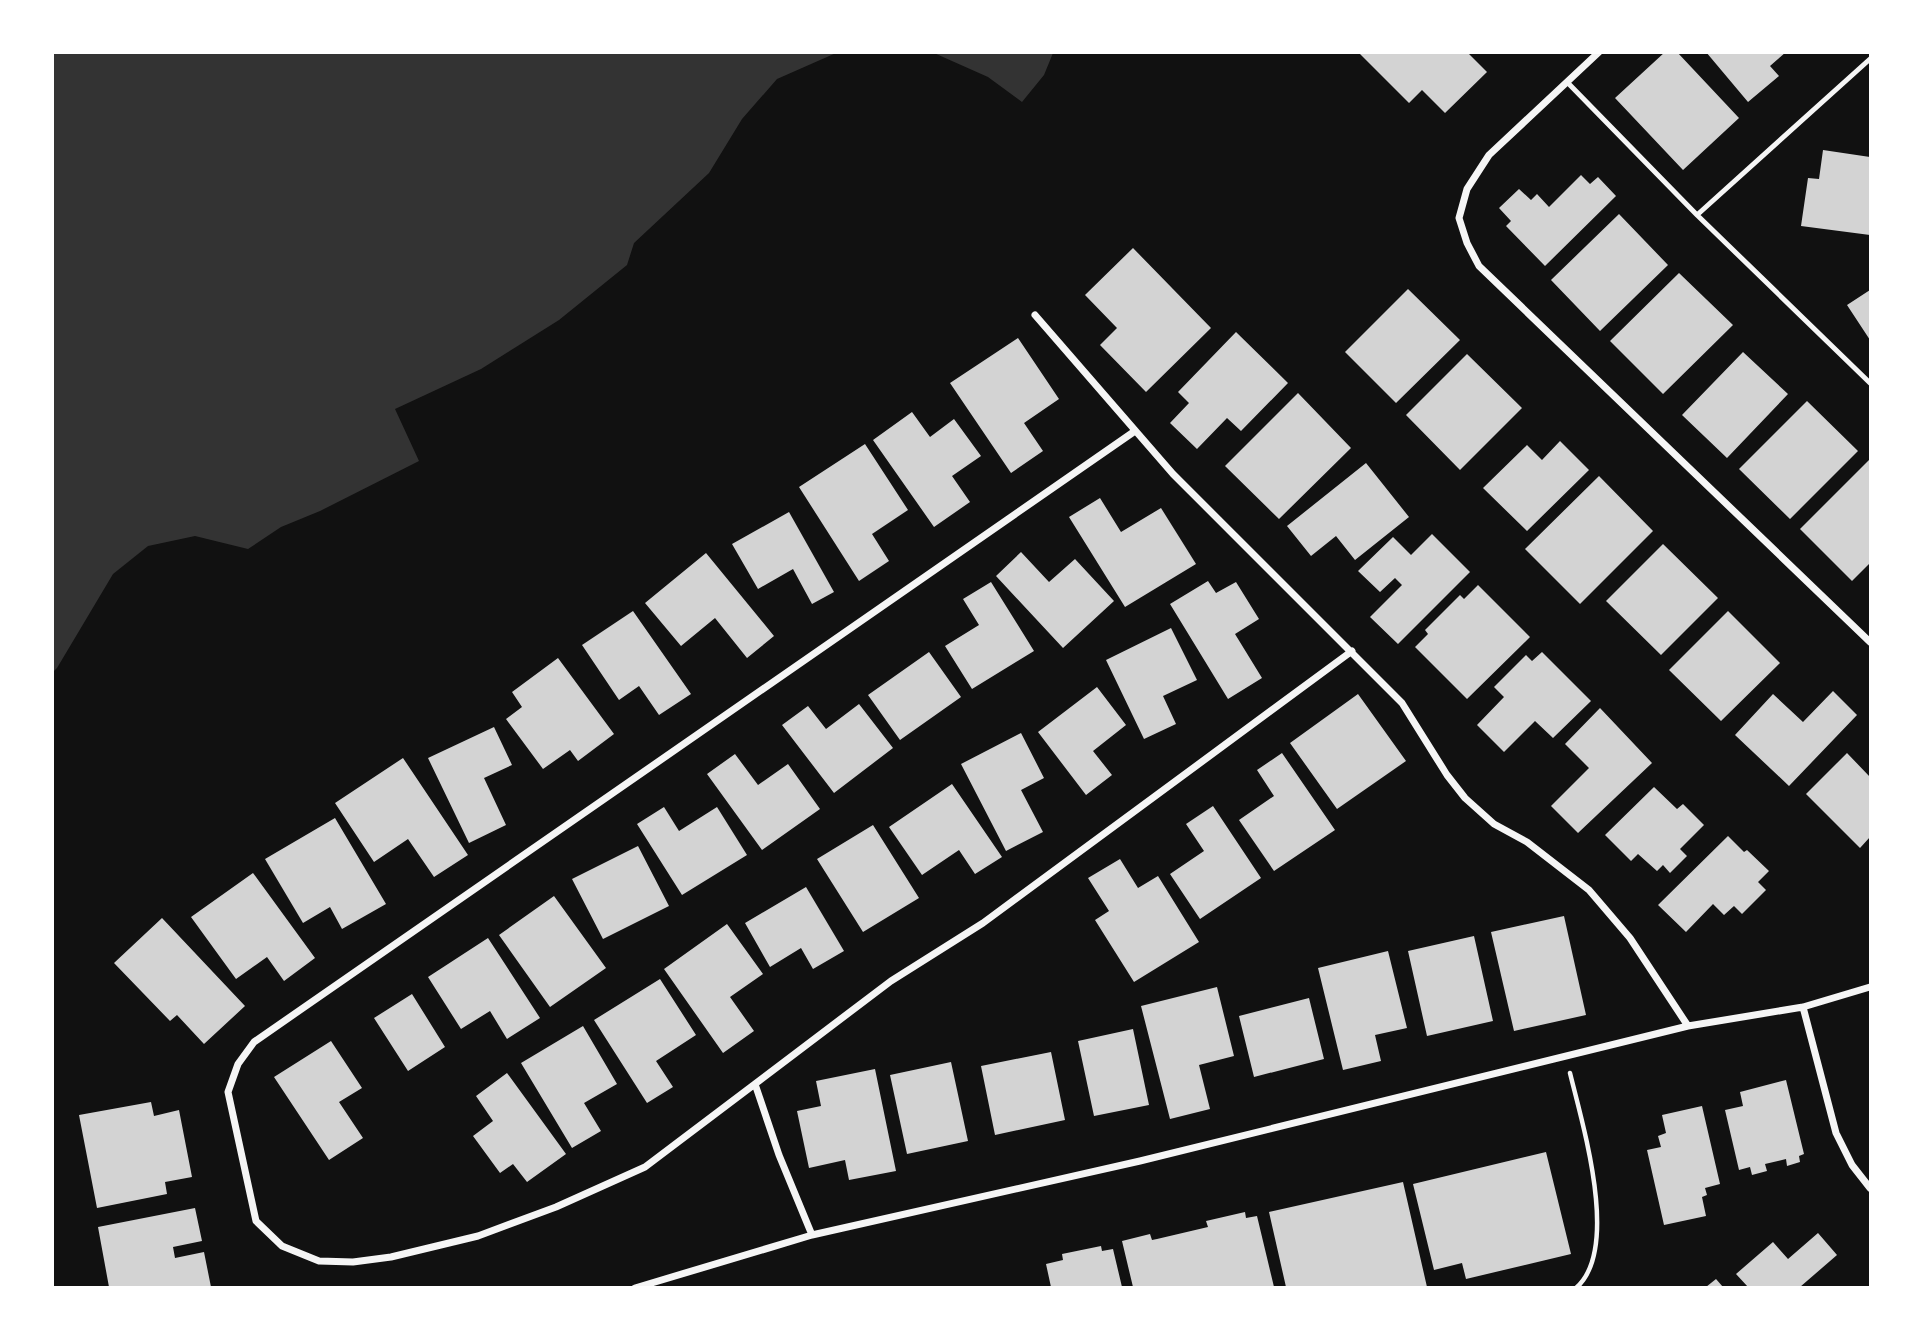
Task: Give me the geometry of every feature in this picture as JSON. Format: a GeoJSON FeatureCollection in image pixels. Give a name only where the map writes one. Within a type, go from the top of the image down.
{"type":"FeatureCollection","features":[{"type":"Feature","properties":{"kind":"street"},"geometry":{"type":"LineString","coordinates":[[1599,52],[1489,155],[1467,188],[1459,218],[1467,243],[1479,266],[1871,642]]}},
{"type":"Feature","properties":{"kind":"street"},"geometry":{"type":"LineString","coordinates":[[1035,315],[1172,474],[1402,703],[1447,775],[1465,798],[1494,824],[1527,842],[1589,890],[1630,938],[1688,1026]]}},
{"type":"Feature","properties":{"kind":"street"},"geometry":{"type":"LineString","coordinates":[[1135,431],[254,1042],[238,1064],[228,1092],[256,1222],[282,1246],[319,1261],[353,1262],[391,1257],[478,1237],[556,1207],[645,1167],[891,981],[983,923],[1352,651]]}},
{"type":"Feature","properties":{"kind":"street"},"geometry":{"type":"LineString","coordinates":[[635,1287],[812,1235],[1154,1158],[1688,1026],[1803,1007],[1871,987]]}},
{"type":"Feature","properties":{"kind":"street"},"geometry":{"type":"LineString","coordinates":[[1803,1007],[1836,1133],[1853,1165],[1871,1188]]}},
{"type":"Feature","properties":{"kind":"street"},"geometry":{"type":"LineString","coordinates":[[755,1084],[779,1156],[812,1235]]}},
{"type":"Feature","properties":{"kind":"lane"},"geometry":{"type":"LineString","coordinates":[[1697,215],[1871,59]]}},
{"type":"Feature","properties":{"kind":"lane"},"geometry":{"type":"LineString","coordinates":[[1567,82],[1697,215],[1871,383]]}},
{"type":"Feature","properties":{"kind":"path"},"geometry":{"type":"LineString","coordinates":[[1567,1056],[1596,1187],[1597,1224],[1593,1256],[1584,1280],[1576,1287]]}},
{"type":"Feature","properties":{"kind":"shaded area"},"geometry":{"type":"Polygon","coordinates":[[[53,52],[836,53],[777,79],[742,119],[709,173],[634,243],[627,265],[559,320],[481,369],[395,409],[419,461],[320,511],[281,527],[248,549],[195,536],[148,546],[113,574],[53,672],[53,52]]]}},
{"type":"Feature","properties":{"kind":"shaded area"},"geometry":{"type":"Polygon","coordinates":[[[934,53],[1053,53],[1044,75],[1022,102],[988,77],[934,53]]]}},
{"type":"Feature","properties":{"kind":"building"},"geometry":{"type":"Polygon","coordinates":[[[1467,52],[1487,72],[1445,113],[1422,90],[1409,103],[1360,54],[1467,52]]]}},
{"type":"Feature","properties":{"kind":"building"},"geometry":{"type":"Polygon","coordinates":[[[1665,52],[1677,52],[1739,118],[1683,170],[1615,98],[1665,52]]]}},
{"type":"Feature","properties":{"kind":"building"},"geometry":{"type":"Polygon","coordinates":[[[1706,52],[1786,52],[1770,66],[1779,76],[1748,102],[1706,52]]]}},
{"type":"Feature","properties":{"kind":"building"},"geometry":{"type":"Polygon","coordinates":[[[1823,150],[1870,157],[1870,235],[1801,226],[1808,178],[1819,179],[1823,150]]]}},
{"type":"Feature","properties":{"kind":"building"},"geometry":{"type":"Polygon","coordinates":[[[1581,175],[1590,184],[1598,177],[1616,196],[1545,266],[1506,226],[1511,221],[1499,208],[1519,189],[1531,200],[1537,194],[1549,207],[1581,175]]]}},
{"type":"Feature","properties":{"kind":"building"},"geometry":{"type":"Polygon","coordinates":[[[1619,214],[1668,265],[1600,331],[1551,280],[1619,214]]]}},
{"type":"Feature","properties":{"kind":"building"},"geometry":{"type":"Polygon","coordinates":[[[1133,248],[1211,328],[1146,392],[1100,345],[1117,328],[1085,295],[1133,248]]]}},
{"type":"Feature","properties":{"kind":"building"},"geometry":{"type":"Polygon","coordinates":[[[1679,273],[1733,325],[1663,394],[1610,341],[1679,273]]]}},
{"type":"Feature","properties":{"kind":"building"},"geometry":{"type":"Polygon","coordinates":[[[1408,289],[1460,340],[1396,403],[1345,352],[1408,289]]]}},
{"type":"Feature","properties":{"kind":"building"},"geometry":{"type":"Polygon","coordinates":[[[1870,290],[1870,340],[1847,305],[1870,290]]]}},
{"type":"Feature","properties":{"kind":"building"},"geometry":{"type":"Polygon","coordinates":[[[1236,332],[1288,383],[1241,431],[1227,418],[1197,449],[1170,423],[1189,403],[1178,392],[1236,332]]]}},
{"type":"Feature","properties":{"kind":"building"},"geometry":{"type":"Polygon","coordinates":[[[1018,338],[1059,399],[1024,423],[1043,451],[1011,473],[950,383],[1018,338]]]}},
{"type":"Feature","properties":{"kind":"building"},"geometry":{"type":"Polygon","coordinates":[[[1743,352],[1788,394],[1727,458],[1682,415],[1743,352]]]}},
{"type":"Feature","properties":{"kind":"building"},"geometry":{"type":"Polygon","coordinates":[[[1467,354],[1522,408],[1460,470],[1406,415],[1467,354]]]}},
{"type":"Feature","properties":{"kind":"building"},"geometry":{"type":"Polygon","coordinates":[[[1298,393],[1351,448],[1279,519],[1225,466],[1298,393]]]}},
{"type":"Feature","properties":{"kind":"building"},"geometry":{"type":"Polygon","coordinates":[[[1807,401],[1858,451],[1790,519],[1739,469],[1807,401]]]}},
{"type":"Feature","properties":{"kind":"building"},"geometry":{"type":"Polygon","coordinates":[[[912,412],[930,437],[954,419],[981,456],[952,476],[970,502],[934,527],[873,440],[912,412]]]}},
{"type":"Feature","properties":{"kind":"building"},"geometry":{"type":"Polygon","coordinates":[[[1560,441],[1589,470],[1527,531],[1483,488],[1527,445],[1542,460],[1560,441]]]}},
{"type":"Feature","properties":{"kind":"building"},"geometry":{"type":"Polygon","coordinates":[[[865,444],[908,510],[872,534],[889,561],[859,581],[799,487],[865,444]]]}},
{"type":"Feature","properties":{"kind":"building"},"geometry":{"type":"Polygon","coordinates":[[[1869,460],[1870,563],[1852,581],[1800,529],[1869,460]]]}},
{"type":"Feature","properties":{"kind":"building"},"geometry":{"type":"Polygon","coordinates":[[[1366,463],[1409,517],[1355,560],[1336,536],[1311,556],[1287,526],[1366,463]]]}},
{"type":"Feature","properties":{"kind":"building"},"geometry":{"type":"Polygon","coordinates":[[[1599,476],[1653,531],[1580,604],[1525,549],[1599,476]]]}},
{"type":"Feature","properties":{"kind":"building"},"geometry":{"type":"Polygon","coordinates":[[[1100,498],[1121,532],[1161,508],[1196,564],[1125,607],[1069,517],[1100,498]]]}},
{"type":"Feature","properties":{"kind":"building"},"geometry":{"type":"Polygon","coordinates":[[[789,512],[834,592],[812,604],[793,569],[758,589],[732,544],[789,512]]]}},
{"type":"Feature","properties":{"kind":"building"},"geometry":{"type":"Polygon","coordinates":[[[1432,534],[1470,572],[1398,644],[1370,617],[1402,585],[1395,578],[1380,592],[1358,571],[1393,537],[1411,555],[1432,534]]]}},
{"type":"Feature","properties":{"kind":"building"},"geometry":{"type":"Polygon","coordinates":[[[1663,544],[1718,598],[1661,655],[1606,601],[1663,544]]]}},
{"type":"Feature","properties":{"kind":"building"},"geometry":{"type":"Polygon","coordinates":[[[1021,552],[1049,582],[1075,559],[1114,601],[1063,648],[996,576],[1021,552]]]}},
{"type":"Feature","properties":{"kind":"building"},"geometry":{"type":"Polygon","coordinates":[[[706,553],[774,636],[747,658],[715,618],[681,646],[645,603],[706,553]]]}},
{"type":"Feature","properties":{"kind":"building"},"geometry":{"type":"Polygon","coordinates":[[[1208,581],[1216,593],[1236,582],[1259,619],[1235,634],[1262,678],[1228,699],[1170,604],[1208,581]]]}},
{"type":"Feature","properties":{"kind":"building"},"geometry":{"type":"Polygon","coordinates":[[[991,582],[1034,651],[972,689],[945,646],[979,625],[963,599],[991,582]]]}},
{"type":"Feature","properties":{"kind":"building"},"geometry":{"type":"Polygon","coordinates":[[[1478,585],[1530,637],[1467,699],[1415,647],[1428,634],[1425,630],[1460,595],[1464,599],[1478,585]]]}},
{"type":"Feature","properties":{"kind":"building"},"geometry":{"type":"Polygon","coordinates":[[[633,611],[691,694],[659,715],[639,686],[619,700],[582,645],[633,611]]]}},
{"type":"Feature","properties":{"kind":"building"},"geometry":{"type":"Polygon","coordinates":[[[1728,611],[1780,663],[1721,721],[1669,670],[1728,611]]]}},
{"type":"Feature","properties":{"kind":"building"},"geometry":{"type":"Polygon","coordinates":[[[1171,628],[1197,680],[1163,696],[1176,724],[1144,739],[1106,660],[1171,628]]]}},
{"type":"Feature","properties":{"kind":"building"},"geometry":{"type":"Polygon","coordinates":[[[929,652],[961,697],[900,740],[868,695],[929,652]]]}},
{"type":"Feature","properties":{"kind":"building"},"geometry":{"type":"Polygon","coordinates":[[[1542,652],[1591,701],[1553,738],[1535,721],[1504,752],[1477,725],[1504,697],[1494,687],[1526,655],[1532,661],[1542,652]]]}},
{"type":"Feature","properties":{"kind":"building"},"geometry":{"type":"Polygon","coordinates":[[[558,658],[614,734],[578,761],[570,750],[543,769],[506,719],[522,707],[512,692],[558,658]]]}},
{"type":"Feature","properties":{"kind":"building"},"geometry":{"type":"Polygon","coordinates":[[[1097,687],[1126,725],[1093,751],[1112,775],[1086,795],[1038,732],[1097,687]]]}},
{"type":"Feature","properties":{"kind":"building"},"geometry":{"type":"Polygon","coordinates":[[[1833,691],[1857,715],[1789,786],[1735,735],[1773,694],[1803,722],[1833,691]]]}},
{"type":"Feature","properties":{"kind":"building"},"geometry":{"type":"Polygon","coordinates":[[[1358,694],[1406,761],[1337,809],[1290,743],[1358,694]]]}},
{"type":"Feature","properties":{"kind":"building"},"geometry":{"type":"Polygon","coordinates":[[[859,704],[893,748],[834,793],[782,725],[808,706],[826,729],[859,704]]]}},
{"type":"Feature","properties":{"kind":"building"},"geometry":{"type":"Polygon","coordinates":[[[1600,708],[1652,763],[1578,833],[1551,806],[1589,768],[1565,744],[1600,708]]]}},
{"type":"Feature","properties":{"kind":"building"},"geometry":{"type":"Polygon","coordinates":[[[494,727],[512,765],[484,778],[506,825],[469,843],[428,758],[494,727]]]}},
{"type":"Feature","properties":{"kind":"building"},"geometry":{"type":"Polygon","coordinates":[[[1021,733],[1044,778],[1021,790],[1043,832],[1006,851],[961,764],[1021,733]]]}},
{"type":"Feature","properties":{"kind":"building"},"geometry":{"type":"Polygon","coordinates":[[[1282,753],[1335,830],[1274,871],[1239,820],[1274,796],[1257,770],[1282,753]]]}},
{"type":"Feature","properties":{"kind":"building"},"geometry":{"type":"Polygon","coordinates":[[[1847,753],[1870,777],[1870,837],[1860,848],[1806,794],[1847,753]]]}},
{"type":"Feature","properties":{"kind":"building"},"geometry":{"type":"Polygon","coordinates":[[[735,754],[758,785],[788,764],[820,809],[762,850],[707,774],[735,754]]]}},
{"type":"Feature","properties":{"kind":"building"},"geometry":{"type":"Polygon","coordinates":[[[403,758],[468,855],[434,877],[408,839],[374,862],[335,803],[403,758]]]}},
{"type":"Feature","properties":{"kind":"building"},"geometry":{"type":"Polygon","coordinates":[[[952,784],[1002,857],[975,874],[959,850],[922,875],[889,827],[952,784]]]}},
{"type":"Feature","properties":{"kind":"building"},"geometry":{"type":"Polygon","coordinates":[[[1654,787],[1677,809],[1683,804],[1704,825],[1680,849],[1687,856],[1670,873],[1663,865],[1657,871],[1638,854],[1631,861],[1605,835],[1654,787]]]}},
{"type":"Feature","properties":{"kind":"building"},"geometry":{"type":"Polygon","coordinates":[[[1213,806],[1261,878],[1200,919],[1170,874],[1204,851],[1186,824],[1213,806]]]}},
{"type":"Feature","properties":{"kind":"building"},"geometry":{"type":"Polygon","coordinates":[[[664,807],[679,831],[717,807],[747,855],[682,895],[637,824],[664,807]]]}},
{"type":"Feature","properties":{"kind":"building"},"geometry":{"type":"Polygon","coordinates":[[[335,818],[386,904],[342,929],[330,907],[303,923],[265,859],[335,818]]]}},
{"type":"Feature","properties":{"kind":"building"},"geometry":{"type":"Polygon","coordinates":[[[873,825],[919,898],[863,932],[817,859],[873,825]]]}},
{"type":"Feature","properties":{"kind":"building"},"geometry":{"type":"Polygon","coordinates":[[[1728,836],[1769,871],[1758,882],[1766,890],[1742,914],[1734,906],[1724,915],[1713,904],[1686,932],[1658,905],[1728,836]]]}},
{"type":"Feature","properties":{"kind":"building"},"geometry":{"type":"Polygon","coordinates":[[[638,846],[669,906],[603,939],[572,879],[638,846]]]}},
{"type":"Feature","properties":{"kind":"building"},"geometry":{"type":"Polygon","coordinates":[[[1120,859],[1138,888],[1158,876],[1199,942],[1134,982],[1095,920],[1109,911],[1088,878],[1120,859]]]}},
{"type":"Feature","properties":{"kind":"building"},"geometry":{"type":"Polygon","coordinates":[[[253,873],[315,958],[284,981],[267,957],[236,979],[191,917],[253,873]]]}},
{"type":"Feature","properties":{"kind":"building"},"geometry":{"type":"Polygon","coordinates":[[[806,887],[844,951],[813,969],[801,948],[770,967],[745,923],[806,887]]]}},
{"type":"Feature","properties":{"kind":"building"},"geometry":{"type":"Polygon","coordinates":[[[554,896],[606,968],[550,1007],[499,935],[554,896]]]}},
{"type":"Feature","properties":{"kind":"building"},"geometry":{"type":"Polygon","coordinates":[[[1564,916],[1586,1015],[1514,1031],[1491,932],[1564,916]]]}},
{"type":"Feature","properties":{"kind":"building"},"geometry":{"type":"Polygon","coordinates":[[[162,918],[245,1006],[204,1044],[177,1015],[170,1021],[114,963],[162,918]]]}},
{"type":"Feature","properties":{"kind":"building"},"geometry":{"type":"Polygon","coordinates":[[[727,924],[763,974],[730,997],[754,1031],[723,1053],[664,969],[727,924]]]}},
{"type":"Feature","properties":{"kind":"building"},"geometry":{"type":"Polygon","coordinates":[[[1474,936],[1493,1021],[1427,1036],[1408,951],[1474,936]]]}},
{"type":"Feature","properties":{"kind":"building"},"geometry":{"type":"Polygon","coordinates":[[[488,938],[540,1018],[507,1039],[490,1011],[461,1029],[428,977],[488,938]]]}},
{"type":"Feature","properties":{"kind":"building"},"geometry":{"type":"Polygon","coordinates":[[[1388,951],[1407,1028],[1375,1035],[1381,1061],[1343,1070],[1318,968],[1388,951]]]}},
{"type":"Feature","properties":{"kind":"building"},"geometry":{"type":"Polygon","coordinates":[[[660,979],[696,1035],[656,1061],[673,1087],[647,1103],[594,1020],[660,979]]]}},
{"type":"Feature","properties":{"kind":"building"},"geometry":{"type":"Polygon","coordinates":[[[1217,987],[1234,1056],[1199,1065],[1210,1109],[1170,1119],[1141,1006],[1217,987]]]}},
{"type":"Feature","properties":{"kind":"building"},"geometry":{"type":"Polygon","coordinates":[[[412,994],[445,1047],[408,1071],[374,1018],[412,994]]]}},
{"type":"Feature","properties":{"kind":"building"},"geometry":{"type":"Polygon","coordinates":[[[1309,998],[1324,1059],[1254,1077],[1239,1016],[1309,998]]]}},
{"type":"Feature","properties":{"kind":"building"},"geometry":{"type":"Polygon","coordinates":[[[583,1026],[617,1084],[584,1103],[601,1131],[572,1148],[521,1063],[583,1026]]]}},
{"type":"Feature","properties":{"kind":"building"},"geometry":{"type":"Polygon","coordinates":[[[1133,1029],[1149,1105],[1094,1116],[1078,1041],[1133,1029]]]}},
{"type":"Feature","properties":{"kind":"building"},"geometry":{"type":"Polygon","coordinates":[[[331,1041],[362,1088],[339,1102],[363,1138],[329,1160],[274,1077],[331,1041]]]}},
{"type":"Feature","properties":{"kind":"building"},"geometry":{"type":"Polygon","coordinates":[[[1051,1052],[1065,1120],[995,1135],[981,1066],[1051,1052]]]}},
{"type":"Feature","properties":{"kind":"building"},"geometry":{"type":"Polygon","coordinates":[[[951,1062],[968,1141],[907,1154],[890,1075],[951,1062]]]}},
{"type":"Feature","properties":{"kind":"building"},"geometry":{"type":"Polygon","coordinates":[[[875,1069],[896,1171],[849,1180],[845,1160],[809,1168],[797,1111],[821,1106],[816,1081],[875,1069]]]}},
{"type":"Feature","properties":{"kind":"building"},"geometry":{"type":"Polygon","coordinates":[[[507,1073],[566,1154],[527,1182],[513,1164],[500,1173],[473,1136],[493,1121],[476,1096],[507,1073]]]}},
{"type":"Feature","properties":{"kind":"building"},"geometry":{"type":"Polygon","coordinates":[[[1786,1080],[1804,1154],[1799,1156],[1800,1162],[1787,1166],[1786,1159],[1765,1164],[1767,1171],[1752,1175],[1750,1167],[1739,1170],[1725,1110],[1743,1106],[1740,1092],[1786,1080]]]}},
{"type":"Feature","properties":{"kind":"building"},"geometry":{"type":"Polygon","coordinates":[[[151,1102],[154,1116],[179,1110],[192,1177],[165,1182],[167,1194],[97,1208],[79,1115],[151,1102]]]}},
{"type":"Feature","properties":{"kind":"building"},"geometry":{"type":"Polygon","coordinates":[[[1702,1106],[1720,1184],[1705,1188],[1707,1195],[1702,1197],[1706,1216],[1664,1225],[1647,1150],[1661,1147],[1658,1136],[1666,1133],[1662,1115],[1702,1106]]]}},
{"type":"Feature","properties":{"kind":"building"},"geometry":{"type":"Polygon","coordinates":[[[1546,1152],[1571,1254],[1466,1279],[1462,1263],[1434,1270],[1413,1184],[1546,1152]]]}},
{"type":"Feature","properties":{"kind":"building"},"geometry":{"type":"Polygon","coordinates":[[[1403,1182],[1427,1287],[1286,1287],[1269,1212],[1403,1182]]]}},
{"type":"Feature","properties":{"kind":"building"},"geometry":{"type":"Polygon","coordinates":[[[195,1208],[202,1241],[173,1247],[175,1258],[204,1252],[211,1287],[109,1287],[98,1227],[195,1208]]]}},
{"type":"Feature","properties":{"kind":"building"},"geometry":{"type":"Polygon","coordinates":[[[1245,1212],[1246,1218],[1257,1216],[1274,1287],[1133,1287],[1122,1241],[1150,1234],[1152,1240],[1208,1227],[1206,1221],[1245,1212]]]}},
{"type":"Feature","properties":{"kind":"building"},"geometry":{"type":"Polygon","coordinates":[[[1818,1233],[1837,1255],[1800,1287],[1748,1287],[1736,1274],[1773,1242],[1788,1259],[1818,1233]]]}},
{"type":"Feature","properties":{"kind":"building"},"geometry":{"type":"Polygon","coordinates":[[[1101,1246],[1102,1251],[1113,1249],[1122,1287],[1051,1287],[1046,1264],[1063,1260],[1062,1254],[1101,1246]]]}},
{"type":"Feature","properties":{"kind":"building"},"geometry":{"type":"Polygon","coordinates":[[[1716,1279],[1723,1287],[1706,1287],[1716,1279]]]}}]}
